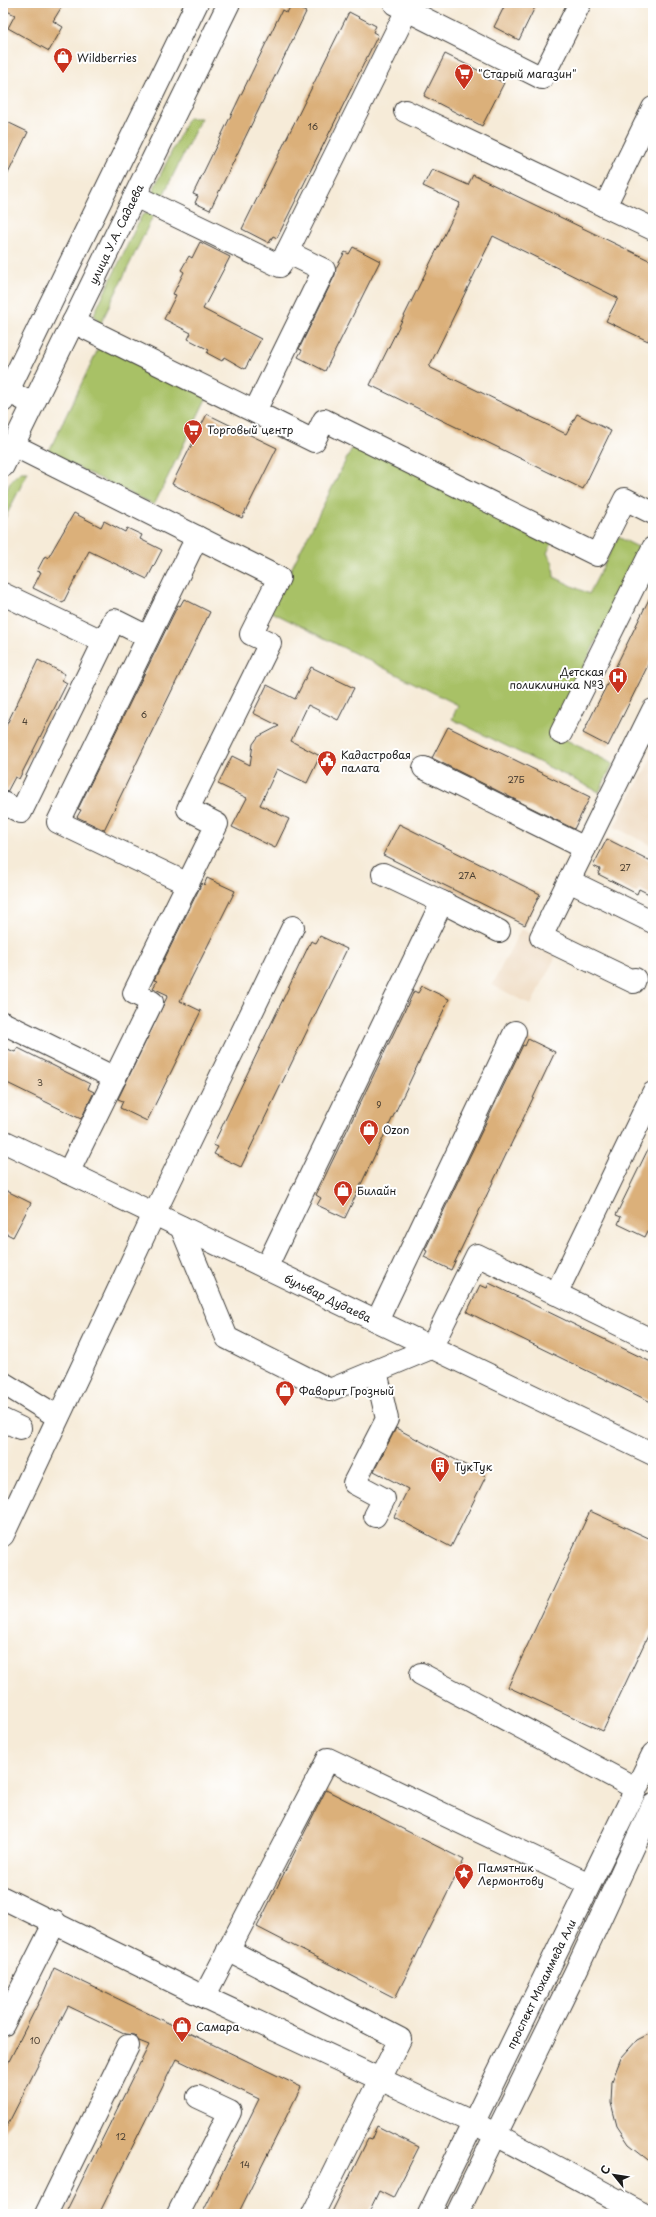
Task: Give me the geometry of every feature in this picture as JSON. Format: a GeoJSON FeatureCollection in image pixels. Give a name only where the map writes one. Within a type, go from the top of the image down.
{"type":"FeatureCollection","features":[{"type":"Feature","properties":{"kind":"main road"},"geometry":{"type":"LineString","coordinates":[[33,404],[4,394],[197,3]]}},
{"type":"Feature","properties":{"kind":"main road","name":"улица У.А. Садаева"},"geometry":{"type":"LineString","coordinates":[[3,466],[229,3]]}},
{"type":"Feature","properties":{"kind":"main road"},"geometry":{"type":"LineString","coordinates":[[135,196],[280,266],[400,6],[542,78],[580,3]]}},
{"type":"Feature","properties":{"kind":"main road"},"geometry":{"type":"LineString","coordinates":[[605,206],[653,108]]}},
{"type":"Feature","properties":{"kind":"main road"},"geometry":{"type":"LineString","coordinates":[[405,111],[653,229]]}},
{"type":"Feature","properties":{"kind":"main road"},"geometry":{"type":"LineString","coordinates":[[255,412],[324,270],[287,252]]}},
{"type":"Feature","properties":{"kind":"main road"},"geometry":{"type":"LineString","coordinates":[[73,322],[314,441],[324,420],[597,555],[625,500],[653,514]]}},
{"type":"Feature","properties":{"kind":"main road"},"geometry":{"type":"LineString","coordinates":[[13,445],[280,578],[250,634],[270,644],[188,809],[217,824],[134,993],[152,1002],[68,1173]]}},
{"type":"Feature","properties":{"kind":"main road"},"geometry":{"type":"LineString","coordinates":[[188,884],[58,822],[197,537]]}},
{"type":"Feature","properties":{"kind":"main road"},"geometry":{"type":"LineString","coordinates":[[561,733],[653,548]]}},
{"type":"Feature","properties":{"kind":"main road"},"geometry":{"type":"LineString","coordinates":[[3,594],[104,642]]}},
{"type":"Feature","properties":{"kind":"main road"},"geometry":{"type":"LineString","coordinates":[[3,803],[21,812],[114,620],[148,637]]}},
{"type":"Feature","properties":{"kind":"main road"},"geometry":{"type":"LineString","coordinates":[[635,979],[634,982],[541,937],[653,710]]}},
{"type":"Feature","properties":{"kind":"main road"},"geometry":{"type":"LineString","coordinates":[[424,768],[585,848]]}},
{"type":"Feature","properties":{"kind":"main road"},"geometry":{"type":"LineString","coordinates":[[383,874],[499,931]]}},
{"type":"Feature","properties":{"kind":"main road"},"geometry":{"type":"LineString","coordinates":[[569,881],[653,922]]}},
{"type":"Feature","properties":{"kind":"main road"},"geometry":{"type":"LineString","coordinates":[[266,1268],[442,902]]}},
{"type":"Feature","properties":{"kind":"main road"},"geometry":{"type":"LineString","coordinates":[[3,1535],[154,1214],[293,927]]}},
{"type":"Feature","properties":{"kind":"main road"},"geometry":{"type":"LineString","coordinates":[[3,1023],[115,1078]]}},
{"type":"Feature","properties":{"kind":"main road"},"geometry":{"type":"LineString","coordinates":[[377,1321],[515,1032]]}},
{"type":"Feature","properties":{"kind":"main road"},"geometry":{"type":"LineString","coordinates":[[556,1294],[653,1093]]}},
{"type":"Feature","properties":{"kind":"main road","name":"бульвар Дудаева"},"geometry":{"type":"LineString","coordinates":[[3,1141],[653,1454]]}},
{"type":"Feature","properties":{"kind":"main road"},"geometry":{"type":"LineString","coordinates":[[181,1227],[227,1338],[330,1390],[432,1348],[477,1255],[653,1341]]}},
{"type":"Feature","properties":{"kind":"main road"},"geometry":{"type":"LineString","coordinates":[[375,1516],[384,1499],[354,1483],[387,1419],[376,1371]]}},
{"type":"Feature","properties":{"kind":"main road"},"geometry":{"type":"LineString","coordinates":[[3,1383],[58,1417]]}},
{"type":"Feature","properties":{"kind":"main road"},"geometry":{"type":"LineString","coordinates":[[422,1674],[635,1788]]}},
{"type":"Feature","properties":{"kind":"main road","name":"проспект Мохаммеда Али"},"geometry":{"type":"LineString","coordinates":[[429,2214],[635,1788],[653,1754]]}},
{"type":"Feature","properties":{"kind":"main road"},"geometry":{"type":"LineString","coordinates":[[204,1997],[328,1758],[589,1884]]}},
{"type":"Feature","properties":{"kind":"main road"},"geometry":{"type":"LineString","coordinates":[[457,2214],[575,1973],[653,1805]]}},
{"type":"Feature","properties":{"kind":"main road"},"geometry":{"type":"LineString","coordinates":[[3,1898],[55,1922],[204,1997],[379,2080],[474,2123],[643,2214]]}},
{"type":"Feature","properties":{"kind":"main road"},"geometry":{"type":"LineString","coordinates":[[3,2025],[55,1922]]}},
{"type":"Feature","properties":{"kind":"main road"},"geometry":{"type":"LineString","coordinates":[[228,1950],[400,2039],[313,2214]]}},
{"type":"Feature","properties":{"kind":"main road"},"geometry":{"type":"LineString","coordinates":[[46,2214],[128,2046]]}},
{"type":"Feature","properties":{"kind":"main road"},"geometry":{"type":"LineString","coordinates":[[178,2214],[230,2112],[198,2097]]}},
{"type":"Feature","properties":{"kind":"shaded area"},"geometry":{"type":"Polygon","coordinates":[[[653,755],[653,846],[614,827],[653,755]]]}},
{"type":"Feature","properties":{"kind":"shaded area"},"geometry":{"type":"Polygon","coordinates":[[[521,929],[560,948],[531,1005],[492,985],[521,929]]]}},
{"type":"Feature","properties":{"kind":"green space"},"geometry":{"type":"Polygon","coordinates":[[[188,118],[201,118],[160,202],[155,196],[154,188],[188,118]]]}},
{"type":"Feature","properties":{"kind":"green space"},"geometry":{"type":"Polygon","coordinates":[[[148,213],[154,214],[100,325],[94,314],[142,215],[148,213]]]}},
{"type":"Feature","properties":{"kind":"green space"},"geometry":{"type":"Polygon","coordinates":[[[100,345],[207,397],[154,505],[48,453],[100,345]]]}},
{"type":"Feature","properties":{"kind":"green space"},"geometry":{"type":"Polygon","coordinates":[[[355,442],[553,541],[547,553],[553,563],[554,577],[589,594],[618,537],[642,549],[551,732],[613,764],[599,792],[452,719],[458,705],[270,611],[355,442]]]}},
{"type":"Feature","properties":{"kind":"green space"},"geometry":{"type":"Polygon","coordinates":[[[21,472],[28,472],[3,522],[4,501],[8,487],[15,476],[21,472]]]}},
{"type":"Feature","properties":{"kind":"building"},"geometry":{"type":"Polygon","coordinates":[[[3,3],[64,3],[53,21],[63,27],[49,51],[8,28],[15,15],[3,9],[3,3]]]}},
{"type":"Feature","properties":{"kind":"building"},"geometry":{"type":"Polygon","coordinates":[[[506,3],[537,3],[519,40],[494,27],[506,3]]]}},
{"type":"Feature","properties":{"kind":"building"},"geometry":{"type":"Polygon","coordinates":[[[291,5],[306,12],[210,210],[195,203],[198,196],[193,194],[282,10],[287,13],[291,5]]]}},
{"type":"Feature","properties":{"kind":"building"},"geometry":{"type":"Polygon","coordinates":[[[349,12],[376,26],[373,32],[378,35],[277,238],[273,236],[269,243],[242,229],[349,12]]]}},
{"type":"Feature","properties":{"kind":"building","name":"\"Старый магазин\""},"geometry":{"type":"Polygon","coordinates":[[[445,54],[504,83],[482,126],[424,96],[445,54]]]}},
{"type":"Feature","properties":{"kind":"building"},"geometry":{"type":"Polygon","coordinates":[[[3,120],[28,132],[3,184],[3,120]]]}},
{"type":"Feature","properties":{"kind":"building"},"geometry":{"type":"Polygon","coordinates":[[[432,169],[468,185],[473,175],[653,262],[653,330],[648,341],[606,321],[618,298],[493,236],[429,367],[566,434],[577,414],[611,431],[583,489],[370,385],[460,203],[423,186],[432,169]]]}},
{"type":"Feature","properties":{"kind":"building"},"geometry":{"type":"Polygon","coordinates":[[[200,242],[230,257],[203,309],[261,339],[245,369],[224,357],[222,361],[207,353],[209,350],[188,339],[191,333],[164,319],[176,295],[173,294],[184,272],[181,270],[189,256],[192,258],[200,242]]]}},
{"type":"Feature","properties":{"kind":"building"},"geometry":{"type":"Polygon","coordinates":[[[353,247],[380,261],[325,371],[298,357],[302,350],[299,349],[335,275],[336,268],[345,252],[349,254],[353,247]]]}},
{"type":"Feature","properties":{"kind":"building"},"geometry":{"type":"Polygon","coordinates":[[[207,414],[277,448],[242,518],[172,484],[207,414]]]}},
{"type":"Feature","properties":{"kind":"building"},"geometry":{"type":"Polygon","coordinates":[[[74,513],[101,527],[104,521],[125,532],[127,528],[142,535],[140,539],[162,550],[147,579],[89,551],[63,603],[33,588],[41,572],[37,571],[45,556],[48,558],[74,513]]]}},
{"type":"Feature","properties":{"kind":"building","name":"Детская поликлиника №3"},"geometry":{"type":"Polygon","coordinates":[[[653,591],[653,655],[608,746],[583,733],[653,591]]]}},
{"type":"Feature","properties":{"kind":"building"},"geometry":{"type":"Polygon","coordinates":[[[184,599],[210,612],[104,830],[77,817],[81,810],[78,809],[178,605],[180,606],[184,599]]]}},
{"type":"Feature","properties":{"kind":"building"},"geometry":{"type":"Polygon","coordinates":[[[38,660],[65,674],[62,680],[67,683],[19,779],[15,777],[7,792],[3,791],[3,732],[38,660]]]}},
{"type":"Feature","properties":{"kind":"building"},"geometry":{"type":"Polygon","coordinates":[[[311,667],[354,688],[338,720],[308,705],[291,741],[320,756],[307,783],[277,769],[260,805],[289,819],[275,848],[232,827],[247,798],[218,784],[232,756],[250,765],[253,744],[258,737],[279,726],[253,713],[267,685],[295,699],[311,667]]]}},
{"type":"Feature","properties":{"kind":"building"},"geometry":{"type":"Polygon","coordinates":[[[448,727],[590,797],[574,829],[432,758],[448,727]]]}},
{"type":"Feature","properties":{"kind":"building"},"geometry":{"type":"Polygon","coordinates":[[[399,824],[540,894],[525,925],[383,855],[399,824]]]}},
{"type":"Feature","properties":{"kind":"building"},"geometry":{"type":"Polygon","coordinates":[[[607,839],[653,862],[653,896],[639,889],[637,894],[598,874],[600,869],[593,866],[607,839]]]}},
{"type":"Feature","properties":{"kind":"building"},"geometry":{"type":"Polygon","coordinates":[[[207,878],[235,891],[180,1001],[201,1011],[147,1121],[120,1108],[123,1101],[118,1099],[168,995],[153,988],[157,981],[154,980],[202,883],[204,885],[207,878]]]}},
{"type":"Feature","properties":{"kind":"building"},"geometry":{"type":"Polygon","coordinates":[[[320,936],[347,949],[241,1167],[214,1154],[218,1147],[213,1145],[311,941],[316,943],[320,936]]]}},
{"type":"Feature","properties":{"kind":"building"},"geometry":{"type":"Polygon","coordinates":[[[422,986],[449,999],[345,1218],[317,1205],[321,1198],[316,1195],[414,991],[418,993],[422,986]]]}},
{"type":"Feature","properties":{"kind":"building"},"geometry":{"type":"Polygon","coordinates":[[[528,1039],[555,1052],[451,1270],[424,1257],[427,1251],[425,1250],[523,1045],[525,1046],[528,1039]]]}},
{"type":"Feature","properties":{"kind":"building"},"geometry":{"type":"Polygon","coordinates":[[[3,1047],[15,1052],[18,1048],[90,1084],[88,1089],[94,1092],[81,1119],[3,1081],[3,1047]]]}},
{"type":"Feature","properties":{"kind":"building"},"geometry":{"type":"Polygon","coordinates":[[[653,1139],[653,1221],[645,1237],[618,1224],[621,1217],[616,1215],[653,1139]]]}},
{"type":"Feature","properties":{"kind":"building"},"geometry":{"type":"Polygon","coordinates":[[[3,1189],[31,1203],[13,1237],[3,1232],[3,1189]]]}},
{"type":"Feature","properties":{"kind":"building"},"geometry":{"type":"Polygon","coordinates":[[[489,1283],[653,1363],[653,1403],[467,1312],[480,1285],[487,1288],[489,1283]]]}},
{"type":"Feature","properties":{"kind":"building","name":"ТукТук"},"geometry":{"type":"Polygon","coordinates":[[[396,1428],[486,1476],[451,1547],[394,1517],[408,1489],[374,1471],[396,1428]]]}},
{"type":"Feature","properties":{"kind":"building"},"geometry":{"type":"Polygon","coordinates":[[[590,1511],[653,1540],[653,1625],[603,1731],[508,1687],[590,1511]]]}},
{"type":"Feature","properties":{"kind":"building"},"geometry":{"type":"Polygon","coordinates":[[[326,1790],[464,1860],[395,1998],[257,1927],[326,1790]]]}},
{"type":"Feature","properties":{"kind":"building"},"geometry":{"type":"Polygon","coordinates":[[[54,1968],[301,2087],[238,2214],[202,2214],[259,2099],[176,2059],[99,2214],[65,2214],[149,2045],[139,2041],[134,2035],[126,2034],[68,2006],[3,2134],[3,2073],[43,1994],[54,1968]]]}},
{"type":"Feature","properties":{"kind":"building"},"geometry":{"type":"Polygon","coordinates":[[[653,2032],[653,2163],[629,2144],[617,2126],[611,2103],[612,2081],[621,2058],[637,2040],[653,2032]]]}},
{"type":"Feature","properties":{"kind":"building"},"geometry":{"type":"Polygon","coordinates":[[[377,2126],[419,2147],[393,2198],[379,2191],[368,2214],[331,2214],[368,2139],[371,2140],[377,2126]]]}},
{"type":"Feature","properties":{"kind":"place","name":"Wildberries"},"geometry":{"type":"Point","coordinates":[63,74]}},
{"type":"Feature","properties":{"kind":"place","name":"\"Старый магазин\""},"geometry":{"type":"Point","coordinates":[464,90]}},
{"type":"Feature","properties":{"kind":"place","name":"Торговый центр"},"geometry":{"type":"Point","coordinates":[193,446]}},
{"type":"Feature","properties":{"kind":"place","name":"Детская поликлиника №3"},"geometry":{"type":"Point","coordinates":[618,694]}},
{"type":"Feature","properties":{"kind":"place","name":"Кадастровая палата"},"geometry":{"type":"Point","coordinates":[327,777]}},
{"type":"Feature","properties":{"kind":"place","name":"Ozon"},"geometry":{"type":"Point","coordinates":[369,1146]}},
{"type":"Feature","properties":{"kind":"place","name":"Билайн"},"geometry":{"type":"Point","coordinates":[343,1207]}},
{"type":"Feature","properties":{"kind":"place","name":"Фаворит Грозный"},"geometry":{"type":"Point","coordinates":[285,1407]}},
{"type":"Feature","properties":{"kind":"place","name":"ТукТук"},"geometry":{"type":"Point","coordinates":[440,1483]}},
{"type":"Feature","properties":{"kind":"place","name":"Памятник Лермонтову"},"geometry":{"type":"Point","coordinates":[464,1890]}},
{"type":"Feature","properties":{"kind":"place","name":"Самара"},"geometry":{"type":"Point","coordinates":[182,2043]}}]}
